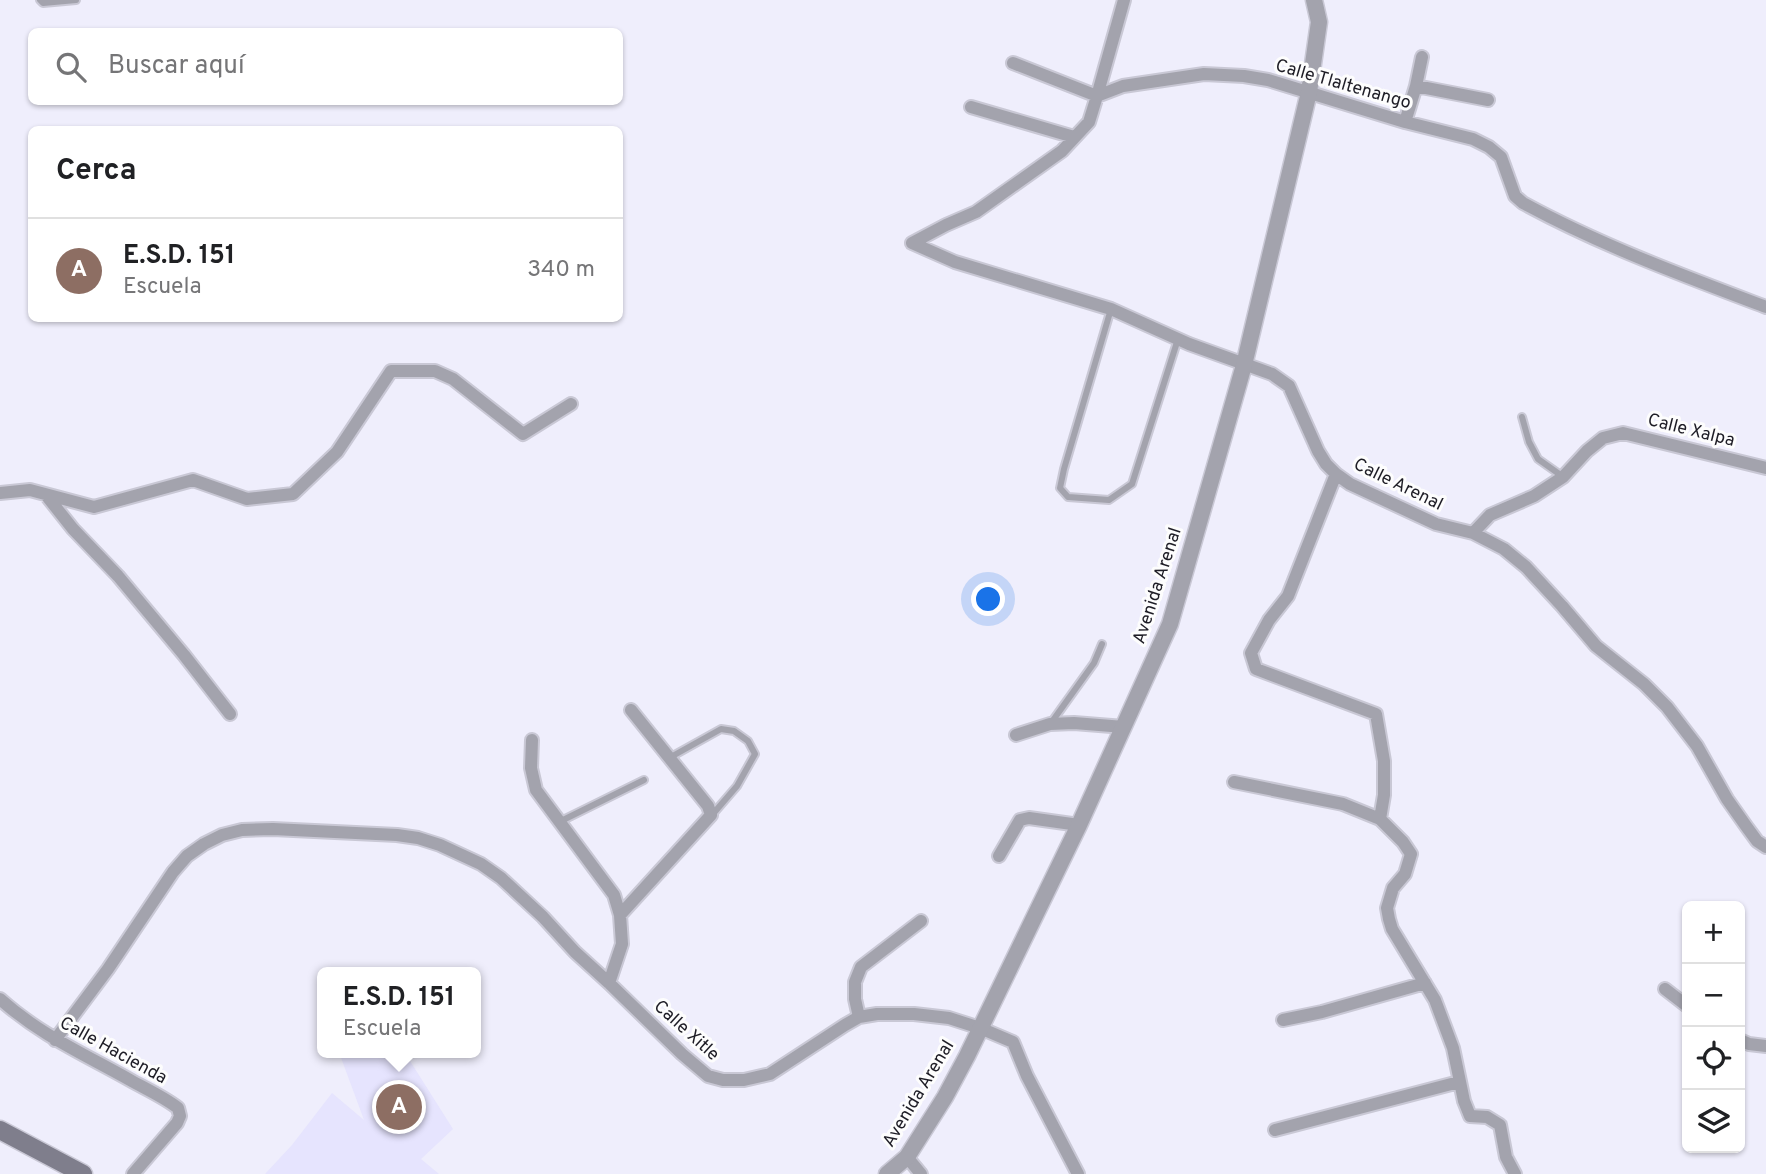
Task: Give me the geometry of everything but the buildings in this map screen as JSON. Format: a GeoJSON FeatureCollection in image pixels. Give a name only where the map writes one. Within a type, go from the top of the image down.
{"type":"FeatureCollection","features":[{"type":"Feature","properties":{"kind":"main road"},"geometry":{"type":"LineString","coordinates":[[0,1130],[83,1174]]}},
{"type":"Feature","properties":{"kind":"street"},"geometry":{"type":"LineString","coordinates":[[971,107],[1074,137],[1089,122],[1124,0]]}},
{"type":"Feature","properties":{"kind":"street","name":"Avenida Arenal"},"geometry":{"type":"LineString","coordinates":[[887,1174],[907,1157],[945,1097],[1079,825],[1170,624],[1244,365],[1309,92],[1319,22],[1314,0]]}},
{"type":"Feature","properties":{"kind":"street"},"geometry":{"type":"LineString","coordinates":[[1405,122],[1422,57]]}},
{"type":"Feature","properties":{"kind":"street"},"geometry":{"type":"LineString","coordinates":[[1013,63],[1097,96]]}},
{"type":"Feature","properties":{"kind":"street","name":"Calle Tlaltenango"},"geometry":{"type":"LineString","coordinates":[[1097,96],[1123,86],[1204,74],[1244,76],[1268,80],[1405,122],[1473,139],[1501,157],[1515,196],[1524,203],[1652,263],[1766,307]]}},
{"type":"Feature","properties":{"kind":"street"},"geometry":{"type":"LineString","coordinates":[[1416,86],[1488,100]]}},
{"type":"Feature","properties":{"kind":"street","name":"Calle Arenal"},"geometry":{"type":"LineString","coordinates":[[1074,137],[1062,151],[976,212],[912,243],[955,262],[1111,309],[1178,339],[1272,374],[1289,386],[1322,458],[1336,474],[1350,484],[1436,524],[1473,533],[1504,549],[1526,567],[1597,646],[1644,684],[1667,707],[1697,746],[1746,826],[1757,841],[1766,847]]}},
{"type":"Feature","properties":{"kind":"street"},"geometry":{"type":"LineString","coordinates":[[0,493],[30,490],[94,507],[193,480],[247,499],[293,494],[337,452],[391,371],[435,371],[453,379],[523,434],[571,404]]}},
{"type":"Feature","properties":{"kind":"street","name":"Calle Xalpa"},"geometry":{"type":"LineString","coordinates":[[1473,533],[1490,515],[1534,496],[1563,477],[1587,450],[1602,438],[1623,433],[1766,468]]}},
{"type":"Feature","properties":{"kind":"street"},"geometry":{"type":"LineString","coordinates":[[1336,474],[1288,596],[1269,620],[1251,653],[1256,669],[1376,714],[1384,761],[1384,795],[1380,819]]}},
{"type":"Feature","properties":{"kind":"street"},"geometry":{"type":"LineString","coordinates":[[46,494],[73,529],[118,576],[230,714]]}},
{"type":"Feature","properties":{"kind":"street"},"geometry":{"type":"LineString","coordinates":[[620,915],[711,815],[708,806],[631,710]]}},
{"type":"Feature","properties":{"kind":"street"},"geometry":{"type":"LineString","coordinates":[[1016,735],[1050,724],[1124,727]]}},
{"type":"Feature","properties":{"kind":"street"},"geometry":{"type":"LineString","coordinates":[[532,740],[531,768],[536,790],[614,895],[620,915],[622,944],[609,983]]}},
{"type":"Feature","properties":{"kind":"street"},"geometry":{"type":"LineString","coordinates":[[1234,782],[1343,804],[1380,819],[1403,842],[1411,854],[1405,874],[1393,888],[1387,908],[1392,929],[1435,1000],[1453,1048],[1459,1082],[1470,1116],[1487,1117],[1500,1125],[1506,1157],[1515,1174]]}},
{"type":"Feature","properties":{"kind":"street"},"geometry":{"type":"LineString","coordinates":[[999,856],[1020,820],[1029,818],[1079,825]]}},
{"type":"Feature","properties":{"kind":"street","name":"Calle Xitle"},"geometry":{"type":"LineString","coordinates":[[55,1040],[108,969],[173,872],[187,856],[204,844],[222,835],[242,830],[397,835],[429,842],[459,854],[481,864],[501,878],[543,916],[575,953],[708,1076],[723,1080],[744,1080],[770,1074],[845,1024],[859,1017],[877,1014],[948,1018],[1013,1042],[1027,1076],[1078,1174]]}},
{"type":"Feature","properties":{"kind":"street"},"geometry":{"type":"LineString","coordinates":[[859,1017],[855,982],[861,967],[921,921]]}},
{"type":"Feature","properties":{"kind":"street"},"geometry":{"type":"LineString","coordinates":[[1283,1020],[1425,983]]}},
{"type":"Feature","properties":{"kind":"street"},"geometry":{"type":"LineString","coordinates":[[1665,989],[1682,1002]]}},
{"type":"Feature","properties":{"kind":"street","name":"Calle Hacienda"},"geometry":{"type":"LineString","coordinates":[[0,999],[55,1040],[178,1108],[180,1116],[177,1123],[133,1174]]}},
{"type":"Feature","properties":{"kind":"street"},"geometry":{"type":"LineString","coordinates":[[1745,1042],[1766,1046]]}},
{"type":"Feature","properties":{"kind":"street"},"geometry":{"type":"LineString","coordinates":[[1275,1130],[1459,1082]]}},
{"type":"Feature","properties":{"kind":"street"},"geometry":{"type":"LineString","coordinates":[[907,1157],[922,1174]]}},
{"type":"Feature","properties":{"kind":"lane"},"geometry":{"type":"LineString","coordinates":[[40,0],[43,3],[76,0]]}},
{"type":"Feature","properties":{"kind":"lane"},"geometry":{"type":"LineString","coordinates":[[1111,309],[1064,470],[1060,488],[1068,496],[1109,500],[1132,484],[1178,339]]}},
{"type":"Feature","properties":{"kind":"lane"},"geometry":{"type":"LineString","coordinates":[[1522,417],[1529,442],[1538,459],[1563,477]]}},
{"type":"Feature","properties":{"kind":"lane"},"geometry":{"type":"LineString","coordinates":[[1050,724],[1094,663],[1102,645]]}},
{"type":"Feature","properties":{"kind":"lane"},"geometry":{"type":"LineString","coordinates":[[669,758],[721,729],[734,732],[748,741],[755,754],[737,786],[711,815]]}},
{"type":"Feature","properties":{"kind":"lane"},"geometry":{"type":"LineString","coordinates":[[559,822],[644,779]]}},
{"type":"Feature","properties":{"kind":"shaded area"},"geometry":{"type":"Polygon","coordinates":[[[341,1058],[408,1058],[453,1129],[421,1159],[439,1174],[265,1174],[292,1145],[332,1093],[364,1120],[341,1058]]]}},
{"type":"Feature","properties":{"kind":"place","name":"E.S.D. 151"},"geometry":{"type":"Point","coordinates":[399,1107]}}]}
